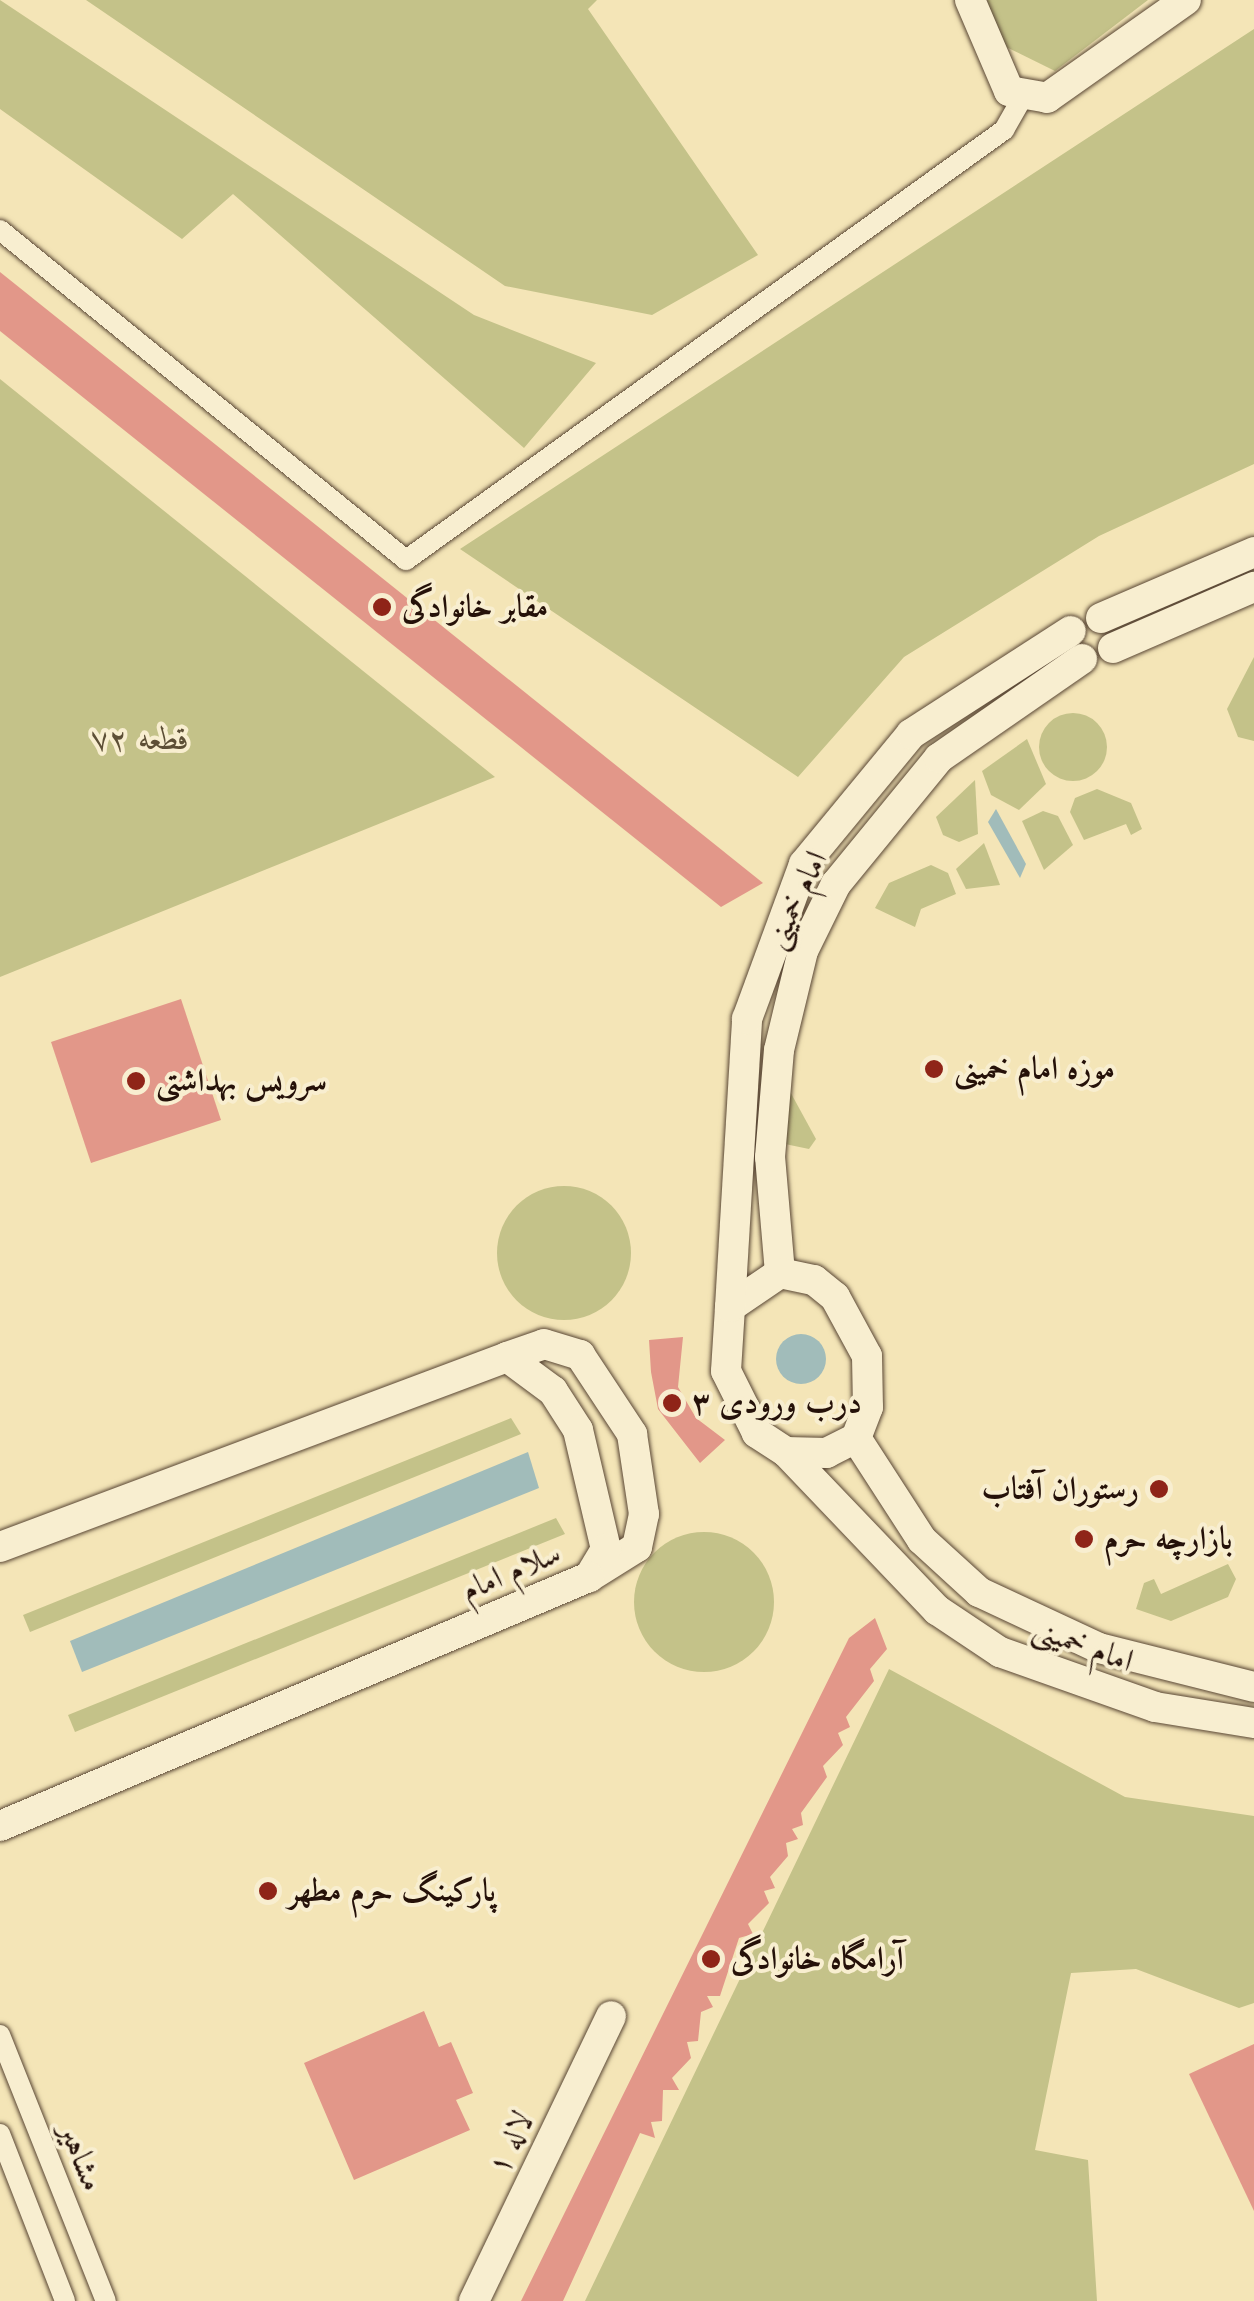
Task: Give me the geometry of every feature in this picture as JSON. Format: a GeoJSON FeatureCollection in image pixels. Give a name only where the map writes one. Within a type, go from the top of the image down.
{"type":"FeatureCollection","features":[{"type":"Feature","properties":{"kind":"street"},"geometry":{"type":"LineString","coordinates":[[970,0],[990,65],[1024,96],[1048,98],[1186,0]]}},
{"type":"Feature","properties":{"kind":"street"},"geometry":{"type":"LineString","coordinates":[[0,230],[406,560],[1004,130],[1024,96]]}},
{"type":"Feature","properties":{"kind":"street"},"geometry":{"type":"LineString","coordinates":[[1254,552],[1101,618],[1084,618],[1076,645],[1103,659],[1112,648],[1254,587]]}},
{"type":"Feature","properties":{"kind":"street"},"geometry":{"type":"LineString","coordinates":[[1101,618],[1112,648]]}},
{"type":"Feature","properties":{"kind":"street","name":"امام خمینی"},"geometry":{"type":"LineString","coordinates":[[730,1307],[747,1020],[804,864],[911,734],[1076,645]]}},
{"type":"Feature","properties":{"kind":"street","name":"امام خمینی"},"geometry":{"type":"LineString","coordinates":[[780,1273],[770,1157],[779,1050],[803,951],[836,884],[938,758],[1076,645]]}},
{"type":"Feature","properties":{"kind":"street"},"geometry":{"type":"LineString","coordinates":[[780,1273],[814,1280],[853,1319],[870,1375],[856,1438],[827,1453],[786,1452],[757,1433],[730,1386],[722,1344],[730,1307],[780,1273]]}},
{"type":"Feature","properties":{"kind":"street"},"geometry":{"type":"LineString","coordinates":[[0,1547],[544,1344],[580,1355],[632,1434],[644,1514],[637,1547],[588,1577]]}},
{"type":"Feature","properties":{"kind":"street","name":"سلام امام"},"geometry":{"type":"LineString","coordinates":[[0,1826],[588,1577],[606,1549],[594,1471],[552,1392],[507,1357]]}},
{"type":"Feature","properties":{"kind":"street","name":"امام خمینی"},"geometry":{"type":"LineString","coordinates":[[856,1438],[922,1540],[979,1592],[1099,1648],[1254,1687]]}},
{"type":"Feature","properties":{"kind":"street","name":"امام خمینی"},"geometry":{"type":"LineString","coordinates":[[786,1452],[937,1610],[1000,1652],[1155,1707],[1254,1723]]}},
{"type":"Feature","properties":{"kind":"street","name":"لاله ۱"},"geometry":{"type":"LineString","coordinates":[[474,2301],[611,2016]]}},
{"type":"Feature","properties":{"kind":"street","name":"مشاهیر"},"geometry":{"type":"LineString","coordinates":[[0,2035],[106,2301]]}},
{"type":"Feature","properties":{"kind":"street","name":"مشاهیر"},"geometry":{"type":"LineString","coordinates":[[0,2134],[65,2301]]}},
{"type":"Feature","properties":{"kind":"green space"},"geometry":{"type":"Polygon","coordinates":[[[0,0],[474,315],[596,363],[524,448],[233,194],[182,239],[0,109],[0,0]]]}},
{"type":"Feature","properties":{"kind":"green space"},"geometry":{"type":"Polygon","coordinates":[[[86,0],[597,0],[588,9],[758,255],[652,315],[505,286],[86,0]]]}},
{"type":"Feature","properties":{"kind":"green space"},"geometry":{"type":"Polygon","coordinates":[[[987,0],[1148,0],[1055,71],[1002,45],[987,0]]]}},
{"type":"Feature","properties":{"kind":"green space"},"geometry":{"type":"Polygon","coordinates":[[[1254,29],[1254,464],[1099,536],[904,657],[798,777],[460,549],[1254,29]]]}},
{"type":"Feature","properties":{"kind":"green space","name":"قطعه ۷۲"},"geometry":{"type":"Polygon","coordinates":[[[0,379],[495,777],[0,977],[0,379]]]}},
{"type":"Feature","properties":{"kind":"green space"},"geometry":{"type":"Polygon","coordinates":[[[1254,657],[1254,741],[1238,737],[1227,709],[1254,657]]]}},
{"type":"Feature","properties":{"kind":"green space"},"geometry":{"type":"Polygon","coordinates":[[[1073,713],[1097,723],[1107,747],[1097,771],[1073,781],[1049,771],[1039,747],[1049,723],[1073,713]]]}},
{"type":"Feature","properties":{"kind":"green space"},"geometry":{"type":"Polygon","coordinates":[[[1027,739],[1046,784],[1019,810],[991,795],[982,771],[1027,739]]]}},
{"type":"Feature","properties":{"kind":"green space"},"geometry":{"type":"Polygon","coordinates":[[[975,780],[978,834],[959,842],[943,835],[936,817],[975,780]]]}},
{"type":"Feature","properties":{"kind":"green space"},"geometry":{"type":"Polygon","coordinates":[[[1097,789],[1131,803],[1142,829],[1131,835],[1126,824],[1084,840],[1070,812],[1075,798],[1097,789]]]}},
{"type":"Feature","properties":{"kind":"green space"},"geometry":{"type":"Polygon","coordinates":[[[1043,811],[1058,816],[1073,845],[1044,870],[1022,821],[1043,811]]]}},
{"type":"Feature","properties":{"kind":"green space"},"geometry":{"type":"Polygon","coordinates":[[[984,843],[1000,885],[966,889],[956,869],[984,843]]]}},
{"type":"Feature","properties":{"kind":"green space"},"geometry":{"type":"Polygon","coordinates":[[[931,865],[948,873],[956,894],[921,909],[915,927],[875,908],[889,883],[931,865]]]}},
{"type":"Feature","properties":{"kind":"green space"},"geometry":{"type":"Polygon","coordinates":[[[787,1086],[816,1139],[809,1149],[785,1144],[787,1086]]]}},
{"type":"Feature","properties":{"kind":"green space"},"geometry":{"type":"Polygon","coordinates":[[[564,1186],[590,1191],[611,1206],[626,1227],[631,1253],[626,1279],[611,1300],[590,1315],[564,1320],[538,1315],[517,1300],[502,1279],[497,1253],[502,1227],[517,1206],[538,1191],[564,1186]]]}},
{"type":"Feature","properties":{"kind":"green space"},"geometry":{"type":"Polygon","coordinates":[[[511,1418],[521,1434],[30,1632],[23,1615],[511,1418]]]}},
{"type":"Feature","properties":{"kind":"green space"},"geometry":{"type":"Polygon","coordinates":[[[556,1518],[565,1534],[75,1732],[68,1715],[556,1518]]]}},
{"type":"Feature","properties":{"kind":"green space"},"geometry":{"type":"Polygon","coordinates":[[[704,1532],[731,1538],[753,1553],[768,1575],[774,1602],[768,1629],[753,1651],[731,1666],[704,1672],[677,1666],[655,1651],[640,1629],[634,1602],[640,1575],[655,1553],[677,1538],[704,1532]]]}},
{"type":"Feature","properties":{"kind":"green space"},"geometry":{"type":"Polygon","coordinates":[[[1228,1564],[1236,1579],[1228,1597],[1171,1621],[1136,1609],[1144,1583],[1154,1579],[1161,1594],[1228,1564]]]}},
{"type":"Feature","properties":{"kind":"green space"},"geometry":{"type":"Polygon","coordinates":[[[889,1669],[1125,1797],[1254,1816],[1254,2003],[1239,2008],[1136,1969],[1071,1973],[1035,2150],[1088,2160],[1097,2301],[585,2301],[889,1669]]]}},
{"type":"Feature","properties":{"kind":"water"},"geometry":{"type":"Polygon","coordinates":[[[996,809],[1026,864],[1020,878],[988,822],[996,809]]]}},
{"type":"Feature","properties":{"kind":"water"},"geometry":{"type":"Polygon","coordinates":[[[801,1334],[819,1341],[826,1359],[819,1377],[801,1384],[783,1377],[776,1359],[783,1341],[801,1334]]]}},
{"type":"Feature","properties":{"kind":"water"},"geometry":{"type":"Polygon","coordinates":[[[528,1452],[539,1488],[82,1672],[70,1641],[528,1452]]]}},
{"type":"Feature","properties":{"kind":"building","name":"مقابر خانوادگی"},"geometry":{"type":"Polygon","coordinates":[[[0,272],[763,883],[721,907],[0,331],[0,272]]]}},
{"type":"Feature","properties":{"kind":"building","name":"سرویس بهداشتی"},"geometry":{"type":"Polygon","coordinates":[[[181,999],[221,1120],[91,1163],[51,1042],[181,999]]]}},
{"type":"Feature","properties":{"kind":"building","name":"درب ورودی ۳"},"geometry":{"type":"Polygon","coordinates":[[[683,1337],[678,1387],[696,1418],[725,1440],[700,1463],[658,1409],[651,1372],[649,1340],[683,1337]]]}},
{"type":"Feature","properties":{"kind":"building","name":"آرامگاه خانوادگی"},"geometry":{"type":"Polygon","coordinates":[[[875,1618],[887,1649],[870,1669],[874,1681],[846,1717],[850,1727],[838,1733],[843,1745],[823,1766],[827,1777],[801,1813],[803,1825],[792,1829],[798,1839],[786,1843],[788,1856],[770,1877],[775,1888],[764,1891],[769,1903],[748,1924],[753,1934],[739,1938],[720,1996],[707,1996],[713,2007],[701,2012],[698,2041],[687,2042],[691,2058],[672,2078],[679,2090],[663,2090],[662,2121],[651,2122],[655,2138],[640,2133],[563,2301],[521,2301],[849,1638],[875,1618]]]}},
{"type":"Feature","properties":{"kind":"building"},"geometry":{"type":"Polygon","coordinates":[[[424,2011],[439,2047],[451,2042],[473,2093],[456,2100],[470,2130],[354,2180],[304,2063],[424,2011]]]}},
{"type":"Feature","properties":{"kind":"building"},"geometry":{"type":"Polygon","coordinates":[[[1254,2044],[1254,2211],[1189,2074],[1254,2044]]]}},
{"type":"Feature","properties":{"kind":"place","name":"مقابر خانوادگی"},"geometry":{"type":"Point","coordinates":[382,607]}},
{"type":"Feature","properties":{"kind":"place","name":"موزه امام خمینی"},"geometry":{"type":"Point","coordinates":[934,1069]}},
{"type":"Feature","properties":{"kind":"place","name":"سرویس بهداشتی"},"geometry":{"type":"Point","coordinates":[136,1081]}},
{"type":"Feature","properties":{"kind":"place","name":"درب ورودی ۳"},"geometry":{"type":"Point","coordinates":[672,1403]}},
{"type":"Feature","properties":{"kind":"place","name":"رستوران آفتاب"},"geometry":{"type":"Point","coordinates":[1159,1489]}},
{"type":"Feature","properties":{"kind":"place","name":"بازارچه حرم"},"geometry":{"type":"Point","coordinates":[1084,1539]}},
{"type":"Feature","properties":{"kind":"place","name":"پارکینگ حرم مطهر"},"geometry":{"type":"Point","coordinates":[268,1891]}},
{"type":"Feature","properties":{"kind":"place","name":"آرامگاه خانوادگی"},"geometry":{"type":"Point","coordinates":[711,1959]}}]}
